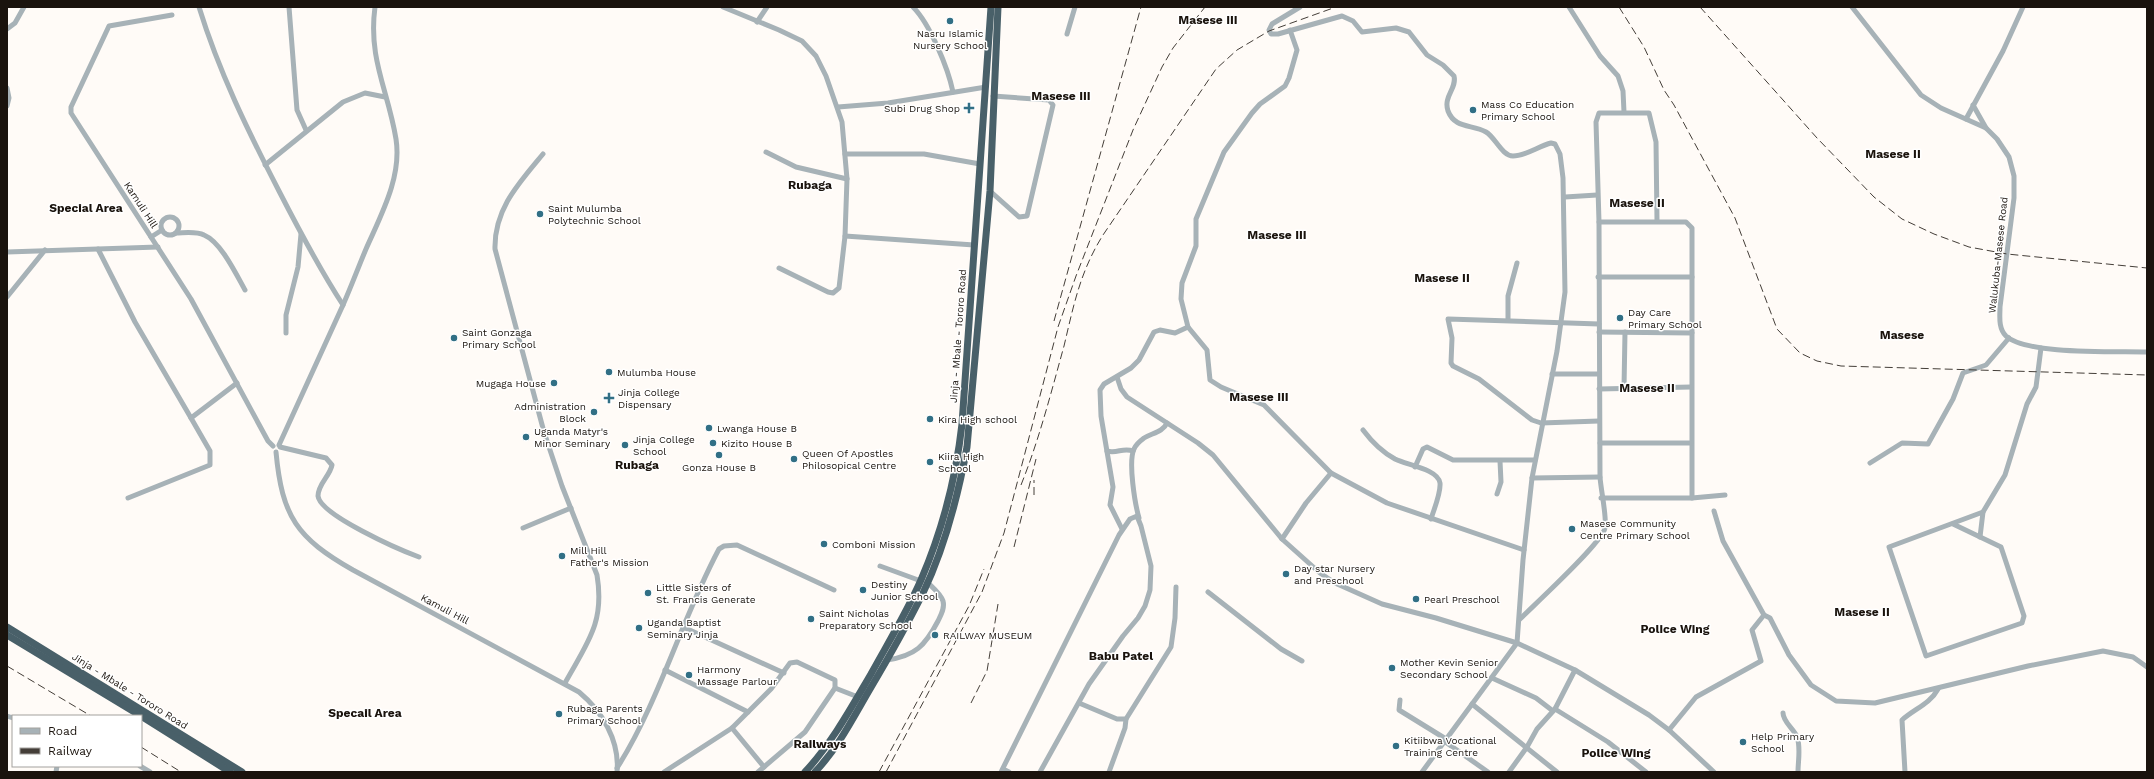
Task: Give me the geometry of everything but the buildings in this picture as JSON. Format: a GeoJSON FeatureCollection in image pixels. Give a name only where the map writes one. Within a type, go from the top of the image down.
{"type":"FeatureCollection","features":[{"type":"Feature","properties":{"kind":"highway","name":"Jinja - Mbale - Tororo Road"},"geometry":{"type":"LineString","coordinates":[[805,772],[828,744],[858,697],[924,582],[946,508],[959,447],[991,7]]}},
{"type":"Feature","properties":{"kind":"highway","name":"Jinja - Mbale - Tororo Road"},"geometry":{"type":"LineString","coordinates":[[814,772],[845,732],[887,660],[924,582],[954,503],[967,447],[990,191],[998,7]]}},
{"type":"Feature","properties":{"kind":"highway","name":"Jinja - Mbale - Tororo Road"},"geometry":{"type":"LineString","coordinates":[[7,627],[242,772]]}},
{"type":"Feature","properties":{"kind":"highway","name":"Jinja - Mbale - Tororo Road"},"geometry":{"type":"LineString","coordinates":[[7,634],[139,715]]}},
{"type":"Feature","properties":{"kind":"highway","name":"Jinja - Mbale - Tororo Road"},"geometry":{"type":"LineString","coordinates":[[142,717],[230,772]]}},
{"type":"Feature","properties":{"kind":"street"},"geometry":{"type":"LineString","coordinates":[[7,29],[14,23],[24,7]]}},
{"type":"Feature","properties":{"kind":"street"},"geometry":{"type":"LineString","coordinates":[[198,7],[224,78],[265,165],[301,233],[343,305]]}},
{"type":"Feature","properties":{"kind":"street"},"geometry":{"type":"LineString","coordinates":[[289,7],[297,110],[306,130]]}},
{"type":"Feature","properties":{"kind":"street"},"geometry":{"type":"LineString","coordinates":[[375,7],[374,44],[378,72],[396,139],[396,158],[393,178],[377,227],[343,305],[277,446],[326,458],[332,466],[319,490],[318,498],[322,504],[339,518],[419,557]]}},
{"type":"Feature","properties":{"kind":"street"},"geometry":{"type":"LineString","coordinates":[[723,7],[792,36],[810,48],[826,76],[838,107],[847,179],[845,236],[839,288],[837,291],[828,292],[779,268]]}},
{"type":"Feature","properties":{"kind":"street"},"geometry":{"type":"LineString","coordinates":[[757,22],[767,7]]}},
{"type":"Feature","properties":{"kind":"street"},"geometry":{"type":"LineString","coordinates":[[913,7],[923,21],[948,71],[953,92]]}},
{"type":"Feature","properties":{"kind":"street"},"geometry":{"type":"LineString","coordinates":[[1067,34],[1076,7]]}},
{"type":"Feature","properties":{"kind":"street"},"geometry":{"type":"LineString","coordinates":[[1300,7],[1272,24],[1269,30],[1273,34],[1342,16],[1353,20],[1362,32],[1396,28],[1409,32],[1427,54],[1443,64],[1454,76],[1453,86],[1446,99],[1446,104],[1448,112],[1457,124],[1488,133],[1505,151],[1513,156],[1529,152],[1551,142],[1555,144],[1560,154],[1565,197],[1565,292],[1561,324],[1541,423],[1532,478],[1524,550],[1517,643],[1422,772]]}},
{"type":"Feature","properties":{"kind":"street"},"geometry":{"type":"LineString","coordinates":[[1569,7],[1600,56],[1618,76],[1623,91],[1624,112]]}},
{"type":"Feature","properties":{"kind":"street","name":"Walukuba-Masese Road"},"geometry":{"type":"LineString","coordinates":[[1852,7],[1921,95],[1941,108],[1986,128],[1997,139],[2009,157],[2014,176],[2012,219],[2000,307],[2002,331],[2009,338]]}},
{"type":"Feature","properties":{"kind":"street"},"geometry":{"type":"LineString","coordinates":[[1966,119],[2003,51],[2023,7]]}},
{"type":"Feature","properties":{"kind":"street","name":"Kamuli Hill"},"geometry":{"type":"LineString","coordinates":[[172,15],[109,26],[70,110],[158,247],[209,330],[268,441],[277,446],[279,450],[276,452],[280,480],[289,513],[298,528],[320,549],[353,570],[565,683],[587,699],[605,722],[614,744],[617,770]]}},
{"type":"Feature","properties":{"kind":"street"},"geometry":{"type":"LineString","coordinates":[[1290,30],[1297,50],[1289,78],[1284,86],[1260,104],[1252,113],[1224,152],[1199,210],[1195,225],[1196,246],[1182,283],[1181,291],[1188,327],[1207,350],[1210,380],[1221,388],[1264,405],[1331,473],[1387,503],[1524,550]]}},
{"type":"Feature","properties":{"kind":"street"},"geometry":{"type":"LineString","coordinates":[[838,107],[888,103],[986,87]]}},
{"type":"Feature","properties":{"kind":"street"},"geometry":{"type":"LineString","coordinates":[[7,88],[9,98],[7,106]]}},
{"type":"Feature","properties":{"kind":"street"},"geometry":{"type":"LineString","coordinates":[[265,165],[306,130],[343,102],[361,94],[370,93],[385,97]]}},
{"type":"Feature","properties":{"kind":"street"},"geometry":{"type":"LineString","coordinates":[[990,191],[1016,215],[1024,217],[1028,209],[1053,103],[1049,100],[993,96]]}},
{"type":"Feature","properties":{"kind":"street"},"geometry":{"type":"LineString","coordinates":[[1973,105],[1986,128]]}},
{"type":"Feature","properties":{"kind":"street"},"geometry":{"type":"LineString","coordinates":[[1520,619],[1602,536],[1606,524],[1601,498],[1599,422],[1599,222],[1597,195],[1597,117],[1599,113],[1649,113],[1656,142],[1657,221]]}},
{"type":"Feature","properties":{"kind":"street"},"geometry":{"type":"LineString","coordinates":[[766,152],[796,167],[847,179]]}},
{"type":"Feature","properties":{"kind":"street"},"geometry":{"type":"LineString","coordinates":[[542,154],[517,184],[503,208],[496,231],[495,249],[544,432],[597,575],[599,601],[598,616],[595,627],[565,683]]}},
{"type":"Feature","properties":{"kind":"street"},"geometry":{"type":"LineString","coordinates":[[845,154],[924,154],[980,164]]}},
{"type":"Feature","properties":{"kind":"street"},"geometry":{"type":"LineString","coordinates":[[1565,197],[1597,195]]}},
{"type":"Feature","properties":{"kind":"street"},"geometry":{"type":"LineString","coordinates":[[176,233],[180,225],[178,221],[173,217],[163,220],[161,224],[162,230],[167,235],[176,233],[202,234],[209,238],[225,255],[245,290]]}},
{"type":"Feature","properties":{"kind":"street"},"geometry":{"type":"LineString","coordinates":[[1599,222],[1657,221],[1686,222],[1691,225],[1692,498]]}},
{"type":"Feature","properties":{"kind":"street"},"geometry":{"type":"LineString","coordinates":[[151,237],[162,230]]}},
{"type":"Feature","properties":{"kind":"street"},"geometry":{"type":"LineString","coordinates":[[286,333],[286,315],[298,267],[301,233]]}},
{"type":"Feature","properties":{"kind":"street"},"geometry":{"type":"LineString","coordinates":[[845,236],[974,245]]}},
{"type":"Feature","properties":{"kind":"street"},"geometry":{"type":"LineString","coordinates":[[7,252],[158,247]]}},
{"type":"Feature","properties":{"kind":"street"},"geometry":{"type":"LineString","coordinates":[[98,249],[135,322],[210,451],[210,465],[128,498]]}},
{"type":"Feature","properties":{"kind":"street"},"geometry":{"type":"LineString","coordinates":[[7,297],[45,250]]}},
{"type":"Feature","properties":{"kind":"street"},"geometry":{"type":"LineString","coordinates":[[1508,320],[1508,296],[1517,262]]}},
{"type":"Feature","properties":{"kind":"street"},"geometry":{"type":"LineString","coordinates":[[1598,277],[1692,277]]}},
{"type":"Feature","properties":{"kind":"street"},"geometry":{"type":"LineString","coordinates":[[1599,324],[1561,324],[1508,320],[1448,319],[1452,338],[1451,363],[1458,369],[1479,379],[1525,416],[1541,423],[1599,422]]}},
{"type":"Feature","properties":{"kind":"street"},"geometry":{"type":"LineString","coordinates":[[1122,529],[1110,505],[1113,487],[1101,416],[1099,392],[1104,384],[1117,377],[1139,360],[1154,332],[1160,330],[1175,333],[1188,327]]}},
{"type":"Feature","properties":{"kind":"street"},"geometry":{"type":"LineString","coordinates":[[1599,332],[1692,333]]}},
{"type":"Feature","properties":{"kind":"street"},"geometry":{"type":"LineString","coordinates":[[1624,388],[1625,332]]}},
{"type":"Feature","properties":{"kind":"street"},"geometry":{"type":"LineString","coordinates":[[1870,463],[1902,443],[1928,444],[1953,399],[1964,373],[1986,365],[2009,338],[2018,344],[2041,348],[2147,352]]}},
{"type":"Feature","properties":{"kind":"street"},"geometry":{"type":"LineString","coordinates":[[1953,524],[2000,547],[2024,616],[2022,623],[1926,656],[1889,547],[1982,512],[1996,493],[2011,458],[2027,404],[2036,387],[2041,348]]}},
{"type":"Feature","properties":{"kind":"street"},"geometry":{"type":"LineString","coordinates":[[1552,374],[1599,374]]}},
{"type":"Feature","properties":{"kind":"street"},"geometry":{"type":"LineString","coordinates":[[1117,377],[1121,389],[1127,396],[1198,443],[1222,464],[1282,539],[1320,573],[1364,598],[1517,643],[1575,670],[1629,701],[1669,730],[1714,772]]}},
{"type":"Feature","properties":{"kind":"street"},"geometry":{"type":"LineString","coordinates":[[191,418],[236,383]]}},
{"type":"Feature","properties":{"kind":"street"},"geometry":{"type":"LineString","coordinates":[[1599,389],[1691,387]]}},
{"type":"Feature","properties":{"kind":"street"},"geometry":{"type":"LineString","coordinates":[[1040,772],[1099,668],[1138,618],[1145,606],[1150,590],[1151,566],[1136,508],[1132,458],[1133,450],[1138,442],[1162,430],[1167,423]]}},
{"type":"Feature","properties":{"kind":"street"},"geometry":{"type":"LineString","coordinates":[[1363,430],[1374,444],[1388,455],[1415,467],[1434,473],[1440,482],[1431,519]]}},
{"type":"Feature","properties":{"kind":"street"},"geometry":{"type":"LineString","coordinates":[[1600,442],[1691,443]]}},
{"type":"Feature","properties":{"kind":"street"},"geometry":{"type":"LineString","coordinates":[[1415,467],[1423,449],[1427,447],[1453,460],[1535,460]]}},
{"type":"Feature","properties":{"kind":"street"},"geometry":{"type":"LineString","coordinates":[[1107,451],[1114,452],[1126,448],[1133,450]]}},
{"type":"Feature","properties":{"kind":"street"},"geometry":{"type":"LineString","coordinates":[[1497,494],[1501,482],[1500,461]]}},
{"type":"Feature","properties":{"kind":"street"},"geometry":{"type":"LineString","coordinates":[[1282,539],[1306,503],[1331,473]]}},
{"type":"Feature","properties":{"kind":"street"},"geometry":{"type":"LineString","coordinates":[[1532,478],[1600,477]]}},
{"type":"Feature","properties":{"kind":"street"},"geometry":{"type":"LineString","coordinates":[[1601,498],[1692,498],[1725,495]]}},
{"type":"Feature","properties":{"kind":"street"},"geometry":{"type":"LineString","coordinates":[[523,528],[571,508]]}},
{"type":"Feature","properties":{"kind":"street"},"geometry":{"type":"LineString","coordinates":[[1009,772],[1002,770],[1122,529],[1136,508]]}},
{"type":"Feature","properties":{"kind":"street"},"geometry":{"type":"LineString","coordinates":[[1714,511],[1723,540],[1764,615],[1770,618],[1789,655],[1811,685],[1836,701],[1875,703],[1938,689],[1993,674],[2103,651],[2133,657],[2147,667]]}},
{"type":"Feature","properties":{"kind":"street"},"geometry":{"type":"LineString","coordinates":[[1980,537],[1982,512]]}},
{"type":"Feature","properties":{"kind":"street"},"geometry":{"type":"LineString","coordinates":[[1130,519],[1135,516],[1139,518]]}},
{"type":"Feature","properties":{"kind":"street"},"geometry":{"type":"LineString","coordinates":[[617,770],[635,737],[701,583],[719,549],[724,546],[737,545],[834,590]]}},
{"type":"Feature","properties":{"kind":"street"},"geometry":{"type":"LineString","coordinates":[[880,566],[924,582],[940,594],[943,602],[940,617],[928,640],[910,653],[900,658],[887,660]]}},
{"type":"Feature","properties":{"kind":"street"},"geometry":{"type":"LineString","coordinates":[[1109,772],[1125,728],[1126,719],[1171,647],[1176,618],[1176,587]]}},
{"type":"Feature","properties":{"kind":"street"},"geometry":{"type":"LineString","coordinates":[[1208,592],[1281,649],[1302,662]]}},
{"type":"Feature","properties":{"kind":"street"},"geometry":{"type":"LineString","coordinates":[[1669,730],[1696,697],[1702,692],[1760,663],[1761,656],[1752,630],[1764,615]]}},
{"type":"Feature","properties":{"kind":"street"},"geometry":{"type":"LineString","coordinates":[[683,627],[784,672]]}},
{"type":"Feature","properties":{"kind":"street"},"geometry":{"type":"LineString","coordinates":[[664,772],[732,728],[771,689],[790,663],[797,662],[835,680],[835,688],[810,727],[758,772]]}},
{"type":"Feature","properties":{"kind":"street"},"geometry":{"type":"LineString","coordinates":[[664,670],[748,712]]}},
{"type":"Feature","properties":{"kind":"street"},"geometry":{"type":"LineString","coordinates":[[1509,772],[1527,747],[1536,729],[1554,710],[1575,670]]}},
{"type":"Feature","properties":{"kind":"street"},"geometry":{"type":"LineString","coordinates":[[1492,678],[1536,698],[1608,742],[1646,772]]}},
{"type":"Feature","properties":{"kind":"street"},"geometry":{"type":"LineString","coordinates":[[835,688],[858,697]]}},
{"type":"Feature","properties":{"kind":"street"},"geometry":{"type":"LineString","coordinates":[[1905,772],[1901,721],[1933,698],[1938,689]]}},
{"type":"Feature","properties":{"kind":"street"},"geometry":{"type":"LineString","coordinates":[[1400,700],[1399,710],[1445,740],[1488,772]]}},
{"type":"Feature","properties":{"kind":"street"},"geometry":{"type":"LineString","coordinates":[[1079,703],[1117,719],[1126,719]]}},
{"type":"Feature","properties":{"kind":"street"},"geometry":{"type":"LineString","coordinates":[[1472,704],[1557,772]]}},
{"type":"Feature","properties":{"kind":"street"},"geometry":{"type":"LineString","coordinates":[[1783,713],[1783,717],[1793,729],[1798,741],[1798,772]]}},
{"type":"Feature","properties":{"kind":"street"},"geometry":{"type":"LineString","coordinates":[[732,728],[764,767]]}},
{"type":"Feature","properties":{"kind":"railway"},"geometry":{"type":"LineString","coordinates":[[1054,321],[1141,7]]}},
{"type":"Feature","properties":{"kind":"railway"},"geometry":{"type":"LineString","coordinates":[[886,772],[982,592],[1004,533],[1058,327],[1076,276],[1133,130],[1162,67],[1173,48],[1205,7]]}},
{"type":"Feature","properties":{"kind":"railway"},"geometry":{"type":"LineString","coordinates":[[1021,485],[1044,416],[1083,275],[1103,235],[1216,69],[1237,50],[1269,31],[1336,7]]}},
{"type":"Feature","properties":{"kind":"railway"},"geometry":{"type":"LineString","coordinates":[[1619,7],[1644,47],[1664,90],[1674,105],[1735,218],[1777,329],[1800,353],[1817,361],[1841,366],[2147,375]]}},
{"type":"Feature","properties":{"kind":"railway"},"geometry":{"type":"LineString","coordinates":[[1700,7],[1817,138],[1874,197],[1902,219],[1934,234],[1969,247],[2007,254],[2147,268]]}},
{"type":"Feature","properties":{"kind":"railway"},"geometry":{"type":"LineString","coordinates":[[1014,547],[1036,459]]}},
{"type":"Feature","properties":{"kind":"railway"},"geometry":{"type":"LineString","coordinates":[[1034,480],[1034,495]]}},
{"type":"Feature","properties":{"kind":"railway"},"geometry":{"type":"LineString","coordinates":[[879,772],[969,606],[984,569]]}},
{"type":"Feature","properties":{"kind":"railway"},"geometry":{"type":"LineString","coordinates":[[971,703],[987,671],[998,604]]}},
{"type":"Feature","properties":{"kind":"railway"},"geometry":{"type":"LineString","coordinates":[[7,666],[89,715]]}},
{"type":"Feature","properties":{"kind":"railway"},"geometry":{"type":"LineString","coordinates":[[142,748],[181,772]]}},
{"type":"Feature","properties":{"kind":"place","name":"Nasru Islamic Nursery School"},"geometry":{"type":"Point","coordinates":[950,21]}},
{"type":"Feature","properties":{"kind":"place","name":"Subi Drug Shop"},"geometry":{"type":"Point","coordinates":[969,108]}},
{"type":"Feature","properties":{"kind":"place","name":"Mass Co Education Primary School"},"geometry":{"type":"Point","coordinates":[1473,110]}},
{"type":"Feature","properties":{"kind":"place","name":"Saint Mulumba Polytechnic School"},"geometry":{"type":"Point","coordinates":[540,214]}},
{"type":"Feature","properties":{"kind":"place","name":"Day Care Primary School"},"geometry":{"type":"Point","coordinates":[1620,318]}},
{"type":"Feature","properties":{"kind":"place","name":"Saint Gonzaga Primary School"},"geometry":{"type":"Point","coordinates":[454,338]}},
{"type":"Feature","properties":{"kind":"place","name":"Mulumba House"},"geometry":{"type":"Point","coordinates":[609,372]}},
{"type":"Feature","properties":{"kind":"place","name":"Mugaga House"},"geometry":{"type":"Point","coordinates":[554,383]}},
{"type":"Feature","properties":{"kind":"place","name":"Jinja College Dispensary"},"geometry":{"type":"Point","coordinates":[609,398]}},
{"type":"Feature","properties":{"kind":"place","name":"Administration Block"},"geometry":{"type":"Point","coordinates":[594,412]}},
{"type":"Feature","properties":{"kind":"place","name":"Kira High school"},"geometry":{"type":"Point","coordinates":[930,419]}},
{"type":"Feature","properties":{"kind":"place","name":"Lwanga House B"},"geometry":{"type":"Point","coordinates":[709,428]}},
{"type":"Feature","properties":{"kind":"place","name":"Uganda Matyr's Minor Seminary"},"geometry":{"type":"Point","coordinates":[526,437]}},
{"type":"Feature","properties":{"kind":"place","name":"Kizito House B"},"geometry":{"type":"Point","coordinates":[713,443]}},
{"type":"Feature","properties":{"kind":"place","name":"Jinja College School"},"geometry":{"type":"Point","coordinates":[625,445]}},
{"type":"Feature","properties":{"kind":"place","name":"Gonza House B"},"geometry":{"type":"Point","coordinates":[719,455]}},
{"type":"Feature","properties":{"kind":"place","name":"Queen Of Apostles Philosopical Centre"},"geometry":{"type":"Point","coordinates":[794,459]}},
{"type":"Feature","properties":{"kind":"place","name":"Kiira High School"},"geometry":{"type":"Point","coordinates":[930,462]}},
{"type":"Feature","properties":{"kind":"place","name":"Masese Community Centre Primary School"},"geometry":{"type":"Point","coordinates":[1572,529]}},
{"type":"Feature","properties":{"kind":"place","name":"Comboni Mission"},"geometry":{"type":"Point","coordinates":[824,544]}},
{"type":"Feature","properties":{"kind":"place","name":"Mill Hill Father's Mission"},"geometry":{"type":"Point","coordinates":[562,556]}},
{"type":"Feature","properties":{"kind":"place","name":"Day star Nursery and Preschool"},"geometry":{"type":"Point","coordinates":[1286,574]}},
{"type":"Feature","properties":{"kind":"place","name":"Destiny Junior School"},"geometry":{"type":"Point","coordinates":[863,590]}},
{"type":"Feature","properties":{"kind":"place","name":"Little Sisters of St. Francis Generate"},"geometry":{"type":"Point","coordinates":[648,593]}},
{"type":"Feature","properties":{"kind":"place","name":"Pearl Preschool"},"geometry":{"type":"Point","coordinates":[1416,599]}},
{"type":"Feature","properties":{"kind":"place","name":"Saint Nicholas Preparatory School"},"geometry":{"type":"Point","coordinates":[811,619]}},
{"type":"Feature","properties":{"kind":"place","name":"Uganda Baptist Seminary Jinja"},"geometry":{"type":"Point","coordinates":[639,628]}},
{"type":"Feature","properties":{"kind":"place","name":"RAILWAY MUSEUM"},"geometry":{"type":"Point","coordinates":[935,635]}},
{"type":"Feature","properties":{"kind":"place","name":"Mother Kevin Senior Secondary School"},"geometry":{"type":"Point","coordinates":[1392,668]}},
{"type":"Feature","properties":{"kind":"place","name":"Harmony Massage Parlour"},"geometry":{"type":"Point","coordinates":[689,675]}},
{"type":"Feature","properties":{"kind":"place","name":"Rubaga Parents Primary School"},"geometry":{"type":"Point","coordinates":[559,714]}},
{"type":"Feature","properties":{"kind":"place","name":"Help Primary School"},"geometry":{"type":"Point","coordinates":[1743,742]}},
{"type":"Feature","properties":{"kind":"place","name":"Kitiibwa Vocational Training Centre"},"geometry":{"type":"Point","coordinates":[1396,746]}},
{"type":"Feature","properties":{"kind":"district","name":"Masese III"},"geometry":{"type":"Point","coordinates":[1208,20]}},
{"type":"Feature","properties":{"kind":"district","name":"Masese III"},"geometry":{"type":"Point","coordinates":[1061,96]}},
{"type":"Feature","properties":{"kind":"district","name":"Masese II"},"geometry":{"type":"Point","coordinates":[1893,154]}},
{"type":"Feature","properties":{"kind":"district","name":"Rubaga"},"geometry":{"type":"Point","coordinates":[810,185]}},
{"type":"Feature","properties":{"kind":"district","name":"Masese II"},"geometry":{"type":"Point","coordinates":[1637,203]}},
{"type":"Feature","properties":{"kind":"district","name":"Special Area"},"geometry":{"type":"Point","coordinates":[86,208]}},
{"type":"Feature","properties":{"kind":"district","name":"Masese III"},"geometry":{"type":"Point","coordinates":[1277,235]}},
{"type":"Feature","properties":{"kind":"district","name":"Masese II"},"geometry":{"type":"Point","coordinates":[1442,278]}},
{"type":"Feature","properties":{"kind":"district","name":"Masese"},"geometry":{"type":"Point","coordinates":[1902,335]}},
{"type":"Feature","properties":{"kind":"district","name":"Masese II"},"geometry":{"type":"Point","coordinates":[1647,388]}},
{"type":"Feature","properties":{"kind":"district","name":"Masese III"},"geometry":{"type":"Point","coordinates":[1259,397]}},
{"type":"Feature","properties":{"kind":"district","name":"Rubaga"},"geometry":{"type":"Point","coordinates":[637,465]}},
{"type":"Feature","properties":{"kind":"district","name":"Masese II"},"geometry":{"type":"Point","coordinates":[1862,612]}},
{"type":"Feature","properties":{"kind":"district","name":"Police Wing"},"geometry":{"type":"Point","coordinates":[1675,629]}},
{"type":"Feature","properties":{"kind":"district","name":"Babu Patel"},"geometry":{"type":"Point","coordinates":[1121,656]}},
{"type":"Feature","properties":{"kind":"district","name":"Specail Area"},"geometry":{"type":"Point","coordinates":[365,713]}},
{"type":"Feature","properties":{"kind":"district","name":"Railways"},"geometry":{"type":"Point","coordinates":[820,744]}},
{"type":"Feature","properties":{"kind":"district","name":"Police Wing"},"geometry":{"type":"Point","coordinates":[1616,753]}}]}
